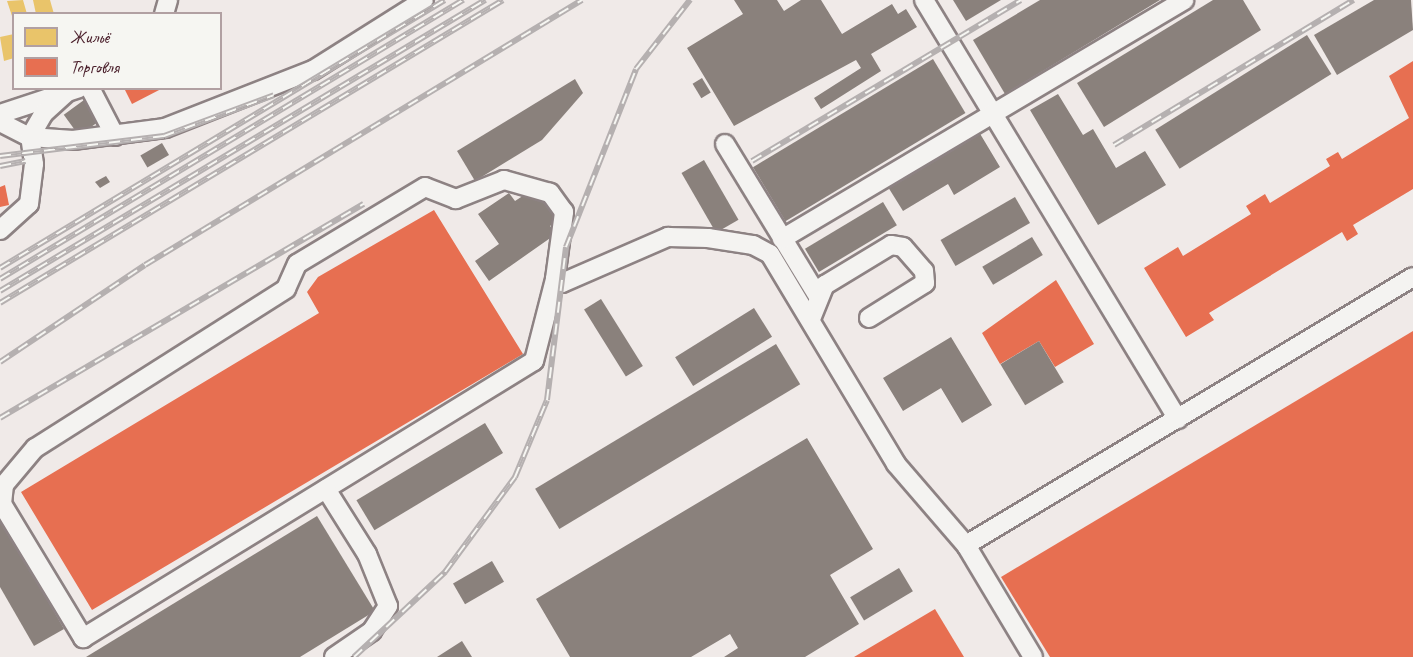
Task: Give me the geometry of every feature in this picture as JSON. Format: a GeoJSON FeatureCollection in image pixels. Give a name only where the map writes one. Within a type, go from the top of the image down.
{"type":"FeatureCollection","features":[{"type":"Feature","properties":{"kind":"street"},"geometry":{"type":"LineString","coordinates":[[0,123],[30,137],[116,136],[165,128],[256,97],[313,70],[424,0]]}},
{"type":"Feature","properties":{"kind":"street"},"geometry":{"type":"LineString","coordinates":[[924,0],[1178,420]]}},
{"type":"Feature","properties":{"kind":"street"},"geometry":{"type":"LineString","coordinates":[[782,239],[992,111],[1184,0]]}},
{"type":"Feature","properties":{"kind":"street"},"geometry":{"type":"LineString","coordinates":[[91,90],[116,136]]}},
{"type":"Feature","properties":{"kind":"street"},"geometry":{"type":"LineString","coordinates":[[0,114],[73,91]]}},
{"type":"Feature","properties":{"kind":"street"},"geometry":{"type":"LineString","coordinates":[[0,230],[17,219],[32,197],[30,137],[44,113],[73,91]]}},
{"type":"Feature","properties":{"kind":"street"},"geometry":{"type":"LineString","coordinates":[[725,144],[817,295]]}},
{"type":"Feature","properties":{"kind":"street"},"geometry":{"type":"LineString","coordinates":[[504,180],[550,193],[564,212],[555,279],[534,361],[83,638],[2,504],[4,485],[35,448],[286,289],[297,264],[425,188],[456,199],[504,180]]}},
{"type":"Feature","properties":{"kind":"street"},"geometry":{"type":"LineString","coordinates":[[555,279],[562,283],[668,237],[742,243],[770,254],[896,464],[966,545],[1033,657]]}},
{"type":"Feature","properties":{"kind":"street"},"geometry":{"type":"LineString","coordinates":[[811,319],[817,295],[825,285],[891,245],[903,247],[924,271],[925,284],[869,318]]}},
{"type":"Feature","properties":{"kind":"street"},"geometry":{"type":"LineString","coordinates":[[966,545],[1178,420],[1413,277]]}},
{"type":"Feature","properties":{"kind":"street"},"geometry":{"type":"LineString","coordinates":[[326,489],[367,554],[388,606],[372,632],[334,657]]}},
{"type":"Feature","properties":{"kind":"building: Жильё"},"geometry":{"type":"Polygon","coordinates":[[[23,0],[26,12],[12,12],[12,16],[7,1],[23,0]]]}},
{"type":"Feature","properties":{"kind":"building: Жильё"},"geometry":{"type":"Polygon","coordinates":[[[33,0],[50,0],[53,12],[36,12],[33,0]]]}},
{"type":"Feature","properties":{"kind":"building: Жильё"},"geometry":{"type":"Polygon","coordinates":[[[12,34],[12,59],[4,61],[0,37],[12,34]]]}},
{"type":"Feature","properties":{"kind":"building: Торговля"},"geometry":{"type":"Polygon","coordinates":[[[1413,61],[1413,189],[1353,225],[1358,234],[1347,241],[1342,232],[1209,313],[1214,320],[1186,337],[1144,268],[1178,247],[1183,256],[1251,214],[1246,206],[1265,194],[1270,203],[1330,166],[1326,159],[1338,152],[1342,159],[1409,118],[1389,76],[1413,61]]]}},
{"type":"Feature","properties":{"kind":"building: Торговля"},"geometry":{"type":"Polygon","coordinates":[[[125,90],[159,90],[132,104],[125,90]]]}},
{"type":"Feature","properties":{"kind":"building: Торговля"},"geometry":{"type":"Polygon","coordinates":[[[5,185],[9,205],[0,207],[0,187],[5,185]]]}},
{"type":"Feature","properties":{"kind":"building: Торговля"},"geometry":{"type":"Polygon","coordinates":[[[434,210],[523,354],[92,610],[21,492],[319,313],[307,292],[318,277],[434,210]]]}},
{"type":"Feature","properties":{"kind":"building: Торговля"},"geometry":{"type":"Polygon","coordinates":[[[1056,280],[1094,344],[1055,367],[1039,341],[1000,364],[982,333],[1056,280]]]}},
{"type":"Feature","properties":{"kind":"building: Торговля"},"geometry":{"type":"Polygon","coordinates":[[[1413,331],[1413,657],[1050,657],[1001,577],[1413,331]]]}},
{"type":"Feature","properties":{"kind":"building: Торговля"},"geometry":{"type":"Polygon","coordinates":[[[935,609],[964,657],[854,657],[935,609]]]}},
{"type":"Feature","properties":{"kind":"building: Промзона"},"geometry":{"type":"Polygon","coordinates":[[[734,0],[777,0],[784,11],[801,0],[821,0],[842,34],[892,4],[898,14],[906,9],[917,27],[871,54],[881,71],[821,109],[814,98],[861,68],[856,60],[734,126],[687,48],[743,14],[734,0]]]}},
{"type":"Feature","properties":{"kind":"building: Промзона"},"geometry":{"type":"Polygon","coordinates":[[[953,0],[1001,0],[966,21],[953,0]]]}},
{"type":"Feature","properties":{"kind":"building: Промзона"},"geometry":{"type":"Polygon","coordinates":[[[1040,0],[1160,0],[1005,94],[973,40],[1040,0]]]}},
{"type":"Feature","properties":{"kind":"building: Промзона"},"geometry":{"type":"Polygon","coordinates":[[[1213,0],[1243,0],[1261,30],[1104,127],[1077,83],[1213,0]]]}},
{"type":"Feature","properties":{"kind":"building: Промзона"},"geometry":{"type":"Polygon","coordinates":[[[1374,0],[1411,0],[1413,30],[1337,75],[1314,35],[1374,0]]]}},
{"type":"Feature","properties":{"kind":"building: Промзона"},"geometry":{"type":"Polygon","coordinates":[[[1307,35],[1331,74],[1180,169],[1155,130],[1307,35]]]}},
{"type":"Feature","properties":{"kind":"building: Промзона"},"geometry":{"type":"Polygon","coordinates":[[[933,59],[965,113],[785,221],[753,167],[933,59]]]}},
{"type":"Feature","properties":{"kind":"building: Промзона"},"geometry":{"type":"Polygon","coordinates":[[[702,78],[711,93],[701,98],[693,84],[702,78]]]}},
{"type":"Feature","properties":{"kind":"building: Промзона"},"geometry":{"type":"Polygon","coordinates":[[[575,79],[583,93],[542,140],[475,181],[457,151],[575,79]]]}},
{"type":"Feature","properties":{"kind":"building: Промзона"},"geometry":{"type":"Polygon","coordinates":[[[1058,94],[1083,135],[1093,129],[1116,168],[1145,151],[1166,185],[1098,225],[1030,110],[1058,94]]]}},
{"type":"Feature","properties":{"kind":"building: Промзона"},"geometry":{"type":"Polygon","coordinates":[[[84,100],[99,121],[79,136],[64,115],[84,100]]]}},
{"type":"Feature","properties":{"kind":"building: Промзона"},"geometry":{"type":"Polygon","coordinates":[[[979,132],[1000,167],[954,195],[948,184],[903,211],[888,187],[979,132]]]}},
{"type":"Feature","properties":{"kind":"building: Промзона"},"geometry":{"type":"Polygon","coordinates":[[[162,143],[169,155],[147,168],[140,156],[162,143]]]}},
{"type":"Feature","properties":{"kind":"building: Промзона"},"geometry":{"type":"Polygon","coordinates":[[[704,160],[738,220],[716,233],[681,173],[704,160]]]}},
{"type":"Feature","properties":{"kind":"building: Промзона"},"geometry":{"type":"Polygon","coordinates":[[[106,176],[110,182],[100,188],[95,182],[106,176]]]}},
{"type":"Feature","properties":{"kind":"building: Промзона"},"geometry":{"type":"Polygon","coordinates":[[[535,188],[558,220],[550,226],[556,234],[489,281],[475,261],[499,244],[478,214],[509,193],[515,201],[535,188]]]}},
{"type":"Feature","properties":{"kind":"building: Промзона"},"geometry":{"type":"Polygon","coordinates":[[[1015,197],[1030,223],[956,266],[941,240],[1015,197]]]}},
{"type":"Feature","properties":{"kind":"building: Промзона"},"geometry":{"type":"Polygon","coordinates":[[[883,202],[897,225],[819,272],[805,249],[883,202]]]}},
{"type":"Feature","properties":{"kind":"building: Промзона"},"geometry":{"type":"Polygon","coordinates":[[[1032,237],[1043,255],[993,285],[982,267],[1032,237]]]}},
{"type":"Feature","properties":{"kind":"building: Промзона"},"geometry":{"type":"Polygon","coordinates":[[[601,299],[643,366],[626,377],[584,310],[601,299]]]}},
{"type":"Feature","properties":{"kind":"building: Промзона"},"geometry":{"type":"Polygon","coordinates":[[[754,308],[772,337],[693,386],[675,357],[754,308]]]}},
{"type":"Feature","properties":{"kind":"building: Промзона"},"geometry":{"type":"Polygon","coordinates":[[[951,337],[992,405],[962,423],[941,388],[903,411],[883,378],[951,337]]]}},
{"type":"Feature","properties":{"kind":"building: Промзона"},"geometry":{"type":"Polygon","coordinates":[[[1039,341],[1064,382],[1025,405],[1000,364],[1039,341]]]}},
{"type":"Feature","properties":{"kind":"building: Промзона"},"geometry":{"type":"Polygon","coordinates":[[[776,344],[800,384],[559,529],[535,489],[776,344]]]}},
{"type":"Feature","properties":{"kind":"building: Промзона"},"geometry":{"type":"Polygon","coordinates":[[[485,423],[503,453],[374,530],[356,500],[485,423]]]}},
{"type":"Feature","properties":{"kind":"building: Промзона"},"geometry":{"type":"Polygon","coordinates":[[[807,438],[873,549],[830,575],[859,624],[805,657],[724,657],[738,648],[730,634],[691,657],[570,657],[536,599],[807,438]]]}},
{"type":"Feature","properties":{"kind":"building: Промзона"},"geometry":{"type":"Polygon","coordinates":[[[0,516],[64,629],[34,646],[0,587],[0,516]]]}},
{"type":"Feature","properties":{"kind":"building: Промзона"},"geometry":{"type":"Polygon","coordinates":[[[317,516],[375,611],[300,657],[86,657],[317,516]]]}},
{"type":"Feature","properties":{"kind":"building: Промзона"},"geometry":{"type":"Polygon","coordinates":[[[492,561],[504,582],[465,604],[453,584],[492,561]]]}},
{"type":"Feature","properties":{"kind":"building: Промзона"},"geometry":{"type":"Polygon","coordinates":[[[899,568],[913,591],[864,621],[850,597],[899,568]]]}},
{"type":"Feature","properties":{"kind":"building: Промзона"},"geometry":{"type":"Polygon","coordinates":[[[462,641],[472,657],[437,657],[462,641]]]}},
{"type":"Feature","properties":{"kind":"railway"},"geometry":{"type":"LineString","coordinates":[[0,268],[445,0]]}},
{"type":"Feature","properties":{"kind":"railway"},"geometry":{"type":"LineString","coordinates":[[0,279],[463,0]]}},
{"type":"Feature","properties":{"kind":"railway"},"geometry":{"type":"LineString","coordinates":[[0,291],[485,0]]}},
{"type":"Feature","properties":{"kind":"railway"},"geometry":{"type":"LineString","coordinates":[[0,303],[503,0]]}},
{"type":"Feature","properties":{"kind":"railway"},"geometry":{"type":"LineString","coordinates":[[0,362],[145,265],[582,0]]}},
{"type":"Feature","properties":{"kind":"railway"},"geometry":{"type":"LineString","coordinates":[[354,657],[445,572],[515,477],[547,400],[566,247],[636,69],[690,0]]}},
{"type":"Feature","properties":{"kind":"railway"},"geometry":{"type":"LineString","coordinates":[[752,161],[1021,0]]}},
{"type":"Feature","properties":{"kind":"railway"},"geometry":{"type":"LineString","coordinates":[[1114,145],[1353,0]]}},
{"type":"Feature","properties":{"kind":"railway"},"geometry":{"type":"LineString","coordinates":[[0,156],[164,136],[274,95]]}},
{"type":"Feature","properties":{"kind":"railway"},"geometry":{"type":"LineString","coordinates":[[0,166],[26,161]]}},
{"type":"Feature","properties":{"kind":"railway"},"geometry":{"type":"LineString","coordinates":[[0,418],[364,204]]}}]}
